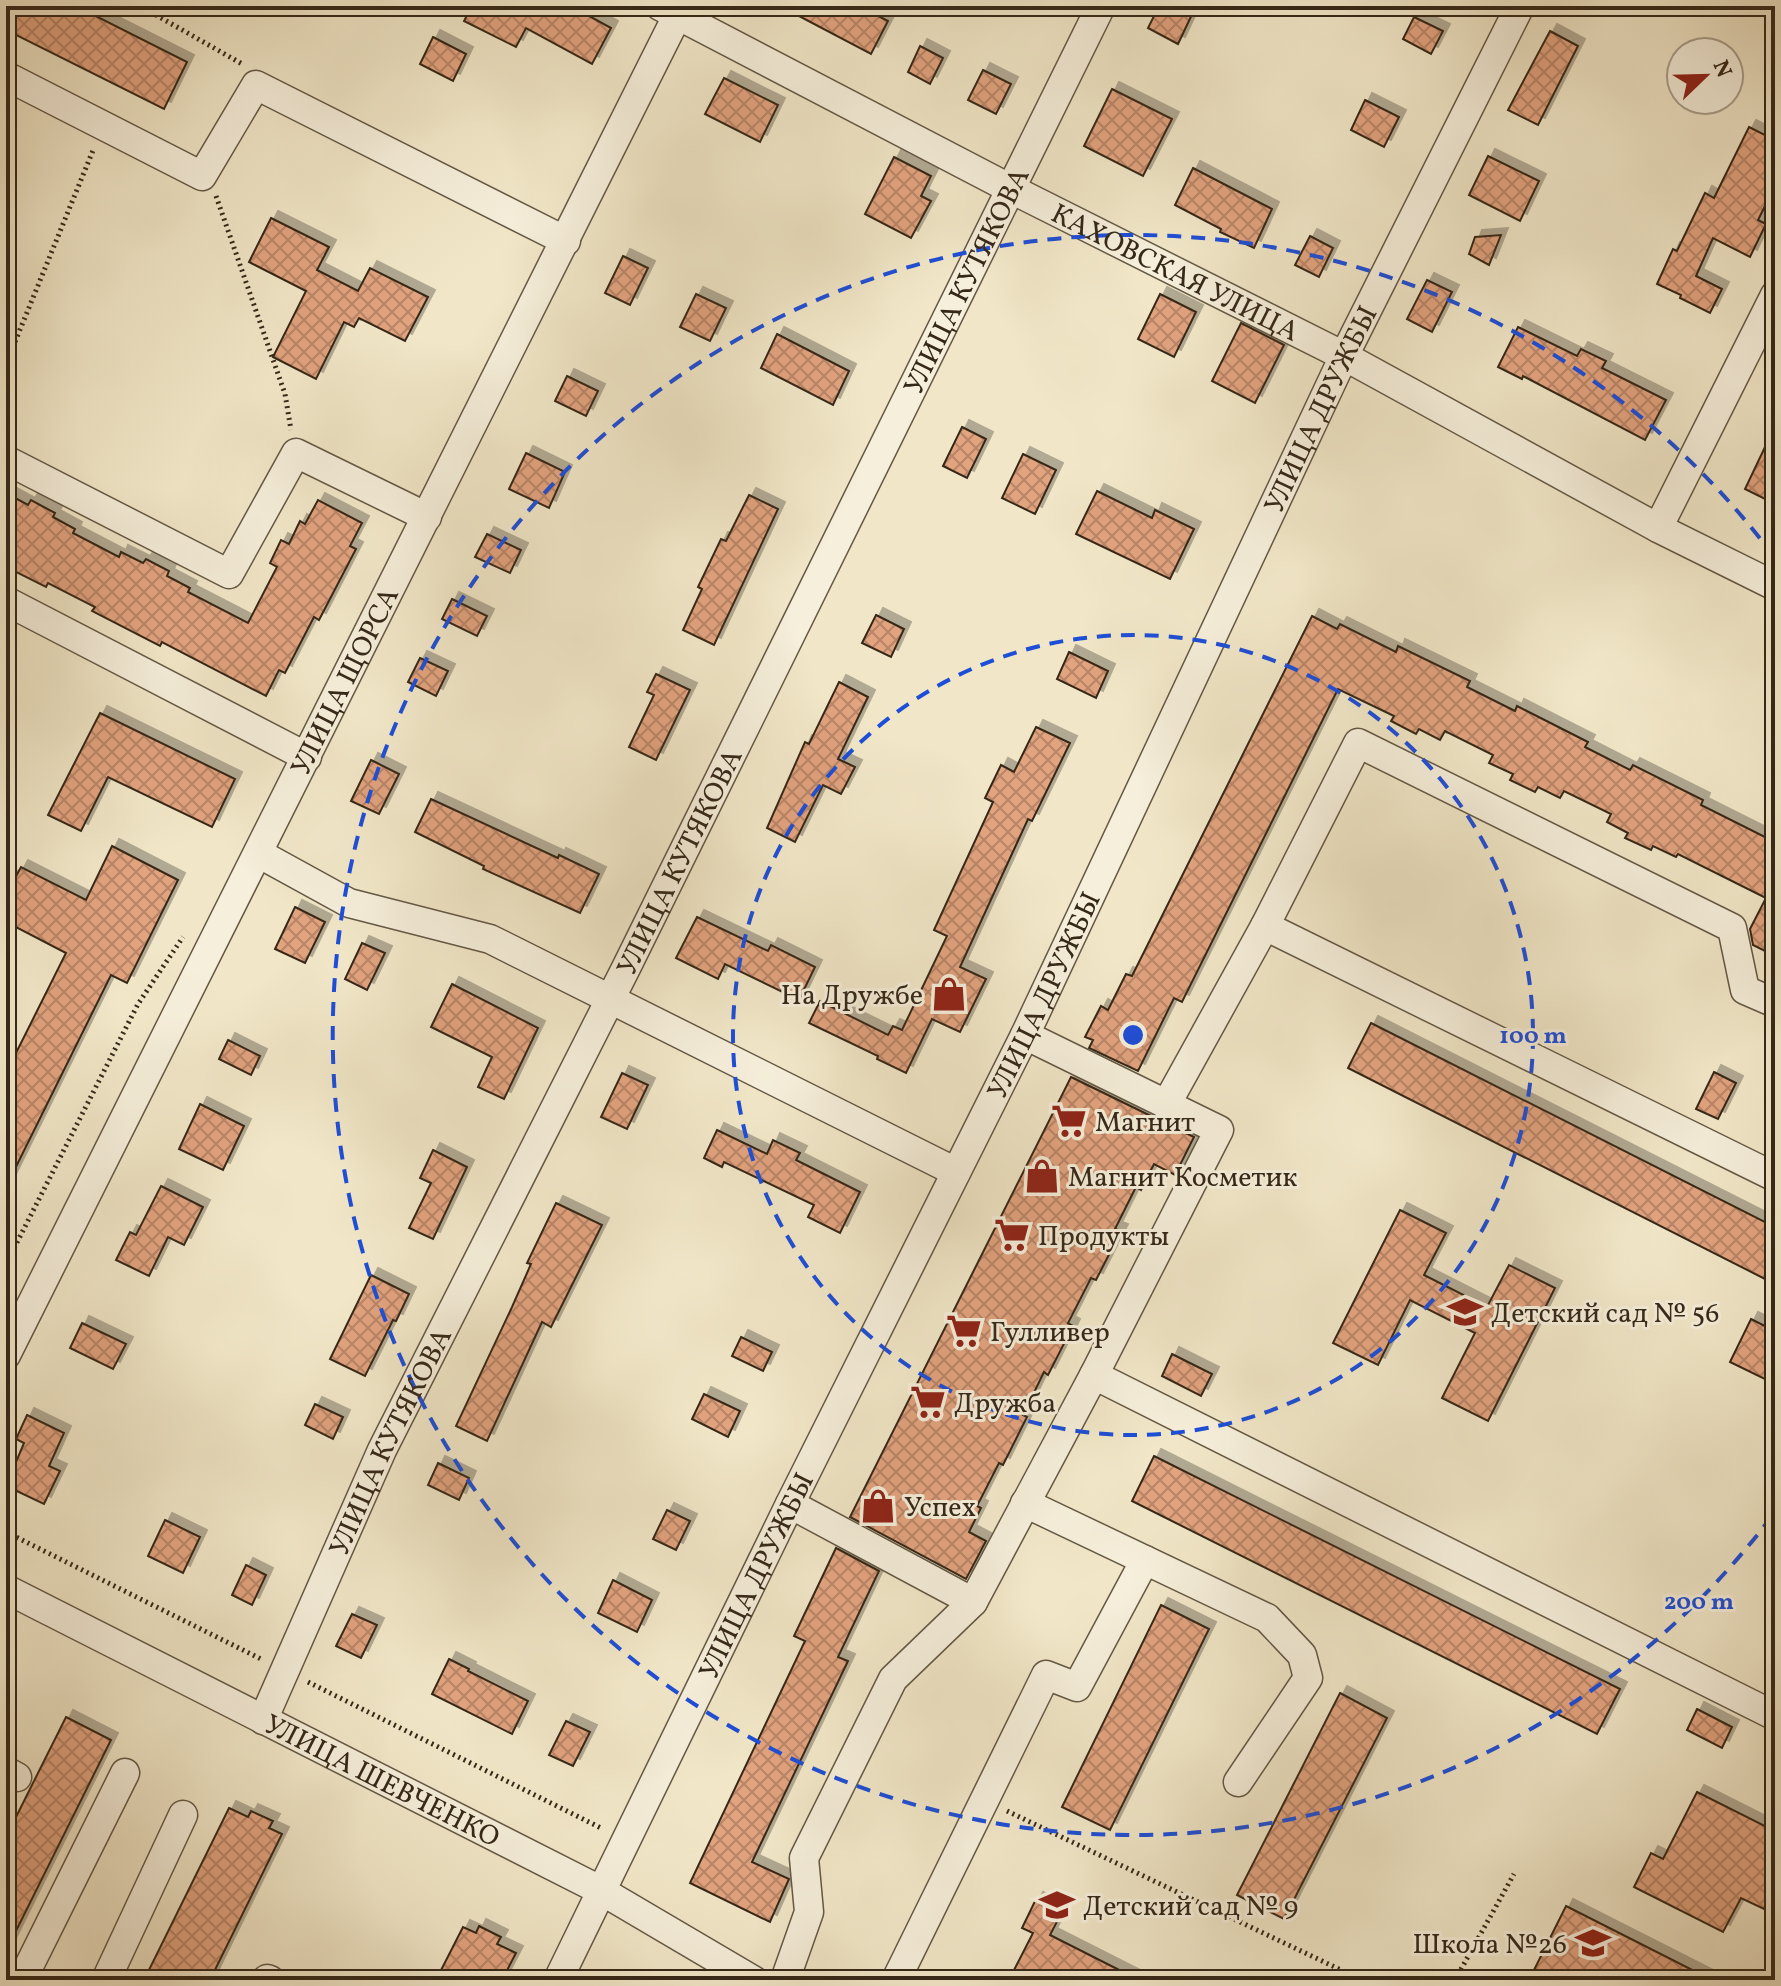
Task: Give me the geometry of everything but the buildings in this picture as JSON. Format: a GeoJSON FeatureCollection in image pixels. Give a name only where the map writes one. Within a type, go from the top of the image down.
{"type":"FeatureCollection","features":[{"type":"Feature","properties":{"kind":"street","name":"УЛИЦА КУТЯКОВА"},"geometry":{"type":"LineString","coordinates":[[263,1720],[382,1450],[610,999],[1101,6]]}},
{"type":"Feature","properties":{"kind":"street","name":"УЛИЦА ДРУЖБЫ"},"geometry":{"type":"LineString","coordinates":[[558,1980],[790,1504],[1025,1035],[1344,356],[1520,6]]}},
{"type":"Feature","properties":{"kind":"street","name":"КАХОВСКАЯ УЛИЦА"},"geometry":{"type":"LineString","coordinates":[[673,9],[1009,188],[1344,356],[1658,528],[1775,586]]}},
{"type":"Feature","properties":{"kind":"street","name":"УЛИЦА ЩОРСА"},"geometry":{"type":"LineString","coordinates":[[6,1355],[566,241],[673,9]]}},
{"type":"Feature","properties":{"kind":"street"},"geometry":{"type":"LineString","coordinates":[[6,76],[202,176],[256,85],[566,241]]}},
{"type":"Feature","properties":{"kind":"street"},"geometry":{"type":"LineString","coordinates":[[1658,528],[1775,295]]}},
{"type":"Feature","properties":{"kind":"street"},"geometry":{"type":"LineString","coordinates":[[6,460],[229,574],[296,453],[427,517]]}},
{"type":"Feature","properties":{"kind":"street"},"geometry":{"type":"LineString","coordinates":[[6,601],[307,757]]}},
{"type":"Feature","properties":{"kind":"street"},"geometry":{"type":"LineString","coordinates":[[1166,1105],[1265,926],[1358,743],[1732,928],[1745,990],[1775,1003]]}},
{"type":"Feature","properties":{"kind":"street"},"geometry":{"type":"LineString","coordinates":[[258,853],[349,903],[490,939],[956,1172]]}},
{"type":"Feature","properties":{"kind":"street"},"geometry":{"type":"LineString","coordinates":[[1265,926],[1775,1177]]}},
{"type":"Feature","properties":{"kind":"street"},"geometry":{"type":"LineString","coordinates":[[785,1980],[809,1912],[804,1858],[893,1679],[973,1602],[1219,1130],[1025,1035]]}},
{"type":"Feature","properties":{"kind":"street"},"geometry":{"type":"LineString","coordinates":[[1094,1375],[1775,1716]]}},
{"type":"Feature","properties":{"kind":"street"},"geometry":{"type":"LineString","coordinates":[[1025,1503],[1267,1618],[1302,1655],[1308,1678],[1238,1782]]}},
{"type":"Feature","properties":{"kind":"street"},"geometry":{"type":"LineString","coordinates":[[790,1504],[973,1602]]}},
{"type":"Feature","properties":{"kind":"street"},"geometry":{"type":"LineString","coordinates":[[896,1980],[1046,1675],[1077,1687],[1145,1560]]}},
{"type":"Feature","properties":{"kind":"street","name":"УЛИЦА ШЕВЧЕНКО"},"geometry":{"type":"LineString","coordinates":[[6,1589],[600,1890],[753,1980]]}},
{"type":"Feature","properties":{"kind":"street"},"geometry":{"type":"LineString","coordinates":[[22,1980],[125,1773]]}},
{"type":"Feature","properties":{"kind":"street"},"geometry":{"type":"LineString","coordinates":[[106,1980],[183,1815]]}},
{"type":"Feature","properties":{"kind":"path"},"geometry":{"type":"LineString","coordinates":[[140,6],[252,69],[256,85]]}},
{"type":"Feature","properties":{"kind":"path"},"geometry":{"type":"LineString","coordinates":[[6,364],[103,125]]}},
{"type":"Feature","properties":{"kind":"path"},"geometry":{"type":"LineString","coordinates":[[206,169],[285,394],[296,453]]}},
{"type":"Feature","properties":{"kind":"path"},"geometry":{"type":"LineString","coordinates":[[6,1532],[625,1840]]}},
{"type":"Feature","properties":{"kind":"path"},"geometry":{"type":"LineString","coordinates":[[984,1800],[1362,1980]]}},
{"type":"Feature","properties":{"kind":"path"},"geometry":{"type":"LineString","coordinates":[[1455,1980],[1514,1874]]}},
{"type":"Feature","properties":{"kind":"place","name":"На Дружбе"},"geometry":{"type":"Point","coordinates":[949,994]}},
{"type":"Feature","properties":{"kind":"place","name":"Магнит"},"geometry":{"type":"Point","coordinates":[1069,1121]}},
{"type":"Feature","properties":{"kind":"place","name":"Магнит Косметик"},"geometry":{"type":"Point","coordinates":[1042,1176]}},
{"type":"Feature","properties":{"kind":"place","name":"Продукты"},"geometry":{"type":"Point","coordinates":[1012,1235]}},
{"type":"Feature","properties":{"kind":"place","name":"Детский сад № 56"},"geometry":{"type":"Point","coordinates":[1465,1312]}},
{"type":"Feature","properties":{"kind":"place","name":"Гулливер"},"geometry":{"type":"Point","coordinates":[964,1331]}},
{"type":"Feature","properties":{"kind":"place","name":"Дружба"},"geometry":{"type":"Point","coordinates":[928,1402]}},
{"type":"Feature","properties":{"kind":"place","name":"Успех"},"geometry":{"type":"Point","coordinates":[878,1506]}},
{"type":"Feature","properties":{"kind":"place","name":"Детский сад № 9"},"geometry":{"type":"Point","coordinates":[1057,1905]}},
{"type":"Feature","properties":{"kind":"place","name":"Школа №26"},"geometry":{"type":"Point","coordinates":[1593,1943]}}]}
